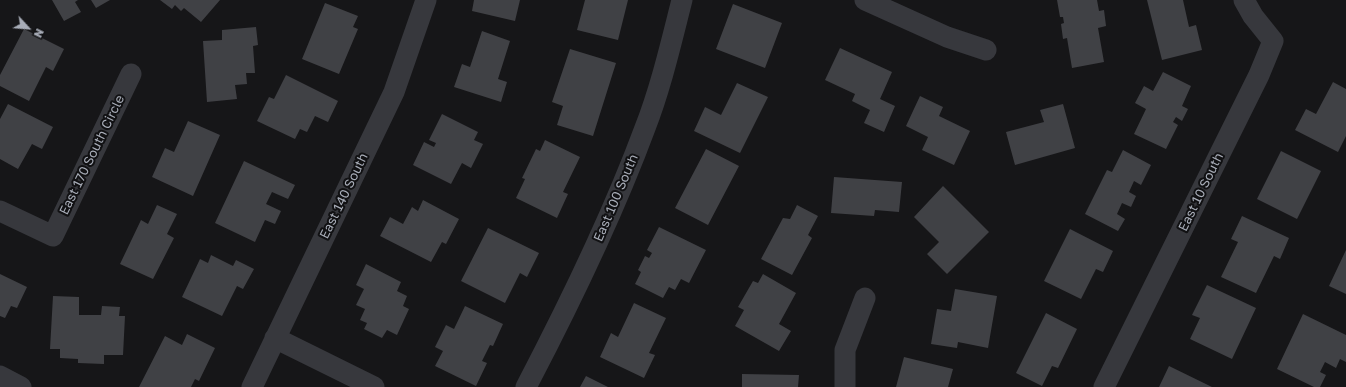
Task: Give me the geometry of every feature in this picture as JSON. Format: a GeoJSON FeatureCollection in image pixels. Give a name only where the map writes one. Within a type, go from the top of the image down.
{"type":"FeatureCollection","features":[{"type":"Feature","properties":{"kind":"street","name":"East 140 South"},"geometry":{"type":"LineString","coordinates":[[252,387],[394,92],[426,0]]}},
{"type":"Feature","properties":{"kind":"street","name":"East 100 South"},"geometry":{"type":"LineString","coordinates":[[526,387],[579,283],[614,206],[646,127],[682,0]]}},
{"type":"Feature","properties":{"kind":"street"},"geometry":{"type":"LineString","coordinates":[[865,0],[947,37],[986,50]]}},
{"type":"Feature","properties":{"kind":"street","name":"East 10 South"},"geometry":{"type":"LineString","coordinates":[[1104,387],[1259,75],[1273,41],[1253,16],[1244,0]]}},
{"type":"Feature","properties":{"kind":"street","name":"East 170 South Circle"},"geometry":{"type":"LineString","coordinates":[[0,211],[53,236],[131,74]]}},
{"type":"Feature","properties":{"kind":"street"},"geometry":{"type":"LineString","coordinates":[[845,387],[845,350],[865,298]]}},
{"type":"Feature","properties":{"kind":"street"},"geometry":{"type":"LineString","coordinates":[[275,338],[374,387]]}},
{"type":"Feature","properties":{"kind":"building"},"geometry":{"type":"Polygon","coordinates":[[[52,0],[78,0],[75,2],[81,12],[64,21],[52,0]]]}},
{"type":"Feature","properties":{"kind":"building"},"geometry":{"type":"Polygon","coordinates":[[[91,0],[110,0],[96,8],[91,0]]]}},
{"type":"Feature","properties":{"kind":"building"},"geometry":{"type":"Polygon","coordinates":[[[160,0],[220,0],[201,22],[184,8],[181,11],[175,5],[172,9],[160,0]]]}},
{"type":"Feature","properties":{"kind":"building"},"geometry":{"type":"Polygon","coordinates":[[[474,0],[520,0],[515,21],[472,11],[474,0]]]}},
{"type":"Feature","properties":{"kind":"building"},"geometry":{"type":"Polygon","coordinates":[[[585,0],[628,0],[618,40],[577,30],[585,0]]]}},
{"type":"Feature","properties":{"kind":"building"},"geometry":{"type":"Polygon","coordinates":[[[1057,0],[1097,0],[1099,11],[1104,10],[1106,26],[1098,28],[1104,62],[1072,68],[1067,38],[1063,39],[1061,24],[1064,23],[1063,17],[1060,17],[1057,0]]]}},
{"type":"Feature","properties":{"kind":"building"},"geometry":{"type":"Polygon","coordinates":[[[1147,0],[1183,0],[1189,27],[1196,25],[1202,50],[1162,60],[1147,0]]]}},
{"type":"Feature","properties":{"kind":"building"},"geometry":{"type":"Polygon","coordinates":[[[325,3],[358,16],[353,27],[358,29],[339,74],[302,59],[325,3]]]}},
{"type":"Feature","properties":{"kind":"building"},"geometry":{"type":"Polygon","coordinates":[[[733,4],[782,23],[765,68],[716,49],[733,4]]]}},
{"type":"Feature","properties":{"kind":"building"},"geometry":{"type":"Polygon","coordinates":[[[256,27],[258,45],[253,46],[255,73],[246,73],[247,84],[235,85],[237,99],[207,102],[203,41],[222,40],[222,30],[256,27]]]}},
{"type":"Feature","properties":{"kind":"building"},"geometry":{"type":"Polygon","coordinates":[[[24,29],[64,49],[53,71],[46,67],[29,101],[0,86],[0,75],[24,29]]]}},
{"type":"Feature","properties":{"kind":"building"},"geometry":{"type":"Polygon","coordinates":[[[482,31],[510,41],[498,79],[507,82],[501,102],[454,87],[462,64],[470,67],[482,31]]]}},
{"type":"Feature","properties":{"kind":"building"},"geometry":{"type":"Polygon","coordinates":[[[840,48],[892,72],[880,99],[895,106],[884,132],[864,123],[870,110],[852,101],[855,94],[825,80],[840,48]]]}},
{"type":"Feature","properties":{"kind":"building"},"geometry":{"type":"Polygon","coordinates":[[[570,49],[616,63],[593,136],[557,125],[563,106],[552,102],[570,49]]]}},
{"type":"Feature","properties":{"kind":"building"},"geometry":{"type":"Polygon","coordinates":[[[1163,72],[1191,86],[1182,106],[1188,109],[1182,121],[1176,117],[1173,122],[1178,125],[1166,149],[1134,134],[1146,109],[1135,103],[1144,86],[1153,91],[1163,72]]]}},
{"type":"Feature","properties":{"kind":"building"},"geometry":{"type":"Polygon","coordinates":[[[286,75],[338,101],[328,122],[315,116],[307,132],[300,129],[295,139],[257,121],[269,97],[274,99],[286,75]]]}},
{"type":"Feature","properties":{"kind":"building"},"geometry":{"type":"Polygon","coordinates":[[[1333,82],[1346,89],[1346,136],[1338,152],[1295,130],[1306,109],[1316,114],[1333,82]]]}},
{"type":"Feature","properties":{"kind":"building"},"geometry":{"type":"Polygon","coordinates":[[[737,83],[768,97],[740,153],[694,131],[705,107],[721,115],[737,83]]]}},
{"type":"Feature","properties":{"kind":"building"},"geometry":{"type":"Polygon","coordinates":[[[920,96],[943,107],[939,116],[970,131],[954,165],[922,150],[928,137],[906,126],[920,96]]]}},
{"type":"Feature","properties":{"kind":"building"},"geometry":{"type":"Polygon","coordinates":[[[8,104],[53,127],[42,149],[32,144],[18,169],[0,159],[0,119],[8,104]]]}},
{"type":"Feature","properties":{"kind":"building"},"geometry":{"type":"Polygon","coordinates":[[[1063,104],[1075,148],[1015,165],[1006,132],[1044,122],[1040,110],[1063,104]]]}},
{"type":"Feature","properties":{"kind":"building"},"geometry":{"type":"Polygon","coordinates":[[[442,114],[478,132],[474,140],[483,144],[471,168],[462,163],[451,184],[413,165],[424,142],[434,147],[436,143],[429,140],[442,114]]]}},
{"type":"Feature","properties":{"kind":"building"},"geometry":{"type":"Polygon","coordinates":[[[188,121],[220,135],[193,196],[152,177],[165,148],[174,152],[188,121]]]}},
{"type":"Feature","properties":{"kind":"building"},"geometry":{"type":"Polygon","coordinates":[[[545,140],[580,157],[563,192],[568,194],[557,218],[516,198],[525,179],[522,178],[536,149],[540,151],[545,140]]]}},
{"type":"Feature","properties":{"kind":"building"},"geometry":{"type":"Polygon","coordinates":[[[706,149],[739,166],[708,225],[675,208],[706,149]]]}},
{"type":"Feature","properties":{"kind":"building"},"geometry":{"type":"Polygon","coordinates":[[[1123,150],[1151,165],[1141,185],[1134,181],[1129,192],[1136,196],[1131,207],[1122,203],[1117,214],[1125,219],[1118,231],[1085,214],[1107,170],[1112,172],[1123,150]]]}},
{"type":"Feature","properties":{"kind":"building"},"geometry":{"type":"Polygon","coordinates":[[[1281,151],[1321,171],[1297,219],[1257,199],[1281,151]]]}},
{"type":"Feature","properties":{"kind":"building"},"geometry":{"type":"Polygon","coordinates":[[[244,161],[295,185],[288,199],[272,192],[266,204],[281,211],[275,224],[265,220],[255,242],[215,223],[244,161]]]}},
{"type":"Feature","properties":{"kind":"building"},"geometry":{"type":"Polygon","coordinates":[[[834,177],[902,182],[899,212],[875,210],[874,216],[831,213],[834,177]]]}},
{"type":"Feature","properties":{"kind":"building"},"geometry":{"type":"Polygon","coordinates":[[[943,186],[989,232],[947,274],[927,254],[939,242],[914,217],[943,186]]]}},
{"type":"Feature","properties":{"kind":"building"},"geometry":{"type":"Polygon","coordinates":[[[423,200],[459,219],[446,244],[442,242],[431,262],[380,236],[390,217],[403,224],[412,207],[418,211],[423,200]]]}},
{"type":"Feature","properties":{"kind":"building"},"geometry":{"type":"Polygon","coordinates":[[[157,205],[177,214],[167,234],[174,238],[153,279],[120,264],[141,220],[148,224],[157,205]]]}},
{"type":"Feature","properties":{"kind":"building"},"geometry":{"type":"Polygon","coordinates":[[[797,205],[818,216],[808,235],[812,238],[792,275],[761,259],[783,218],[790,219],[797,205]]]}},
{"type":"Feature","properties":{"kind":"building"},"geometry":{"type":"Polygon","coordinates":[[[1242,216],[1289,238],[1280,259],[1274,256],[1256,293],[1221,277],[1238,242],[1231,239],[1242,216]]]}},
{"type":"Feature","properties":{"kind":"building"},"geometry":{"type":"Polygon","coordinates":[[[659,227],[706,250],[689,283],[681,279],[675,290],[669,287],[663,298],[635,284],[641,272],[638,270],[645,256],[649,258],[652,253],[647,250],[659,227]]]}},
{"type":"Feature","properties":{"kind":"building"},"geometry":{"type":"Polygon","coordinates":[[[488,228],[539,253],[527,277],[520,273],[505,303],[461,281],[488,228]]]}},
{"type":"Feature","properties":{"kind":"building"},"geometry":{"type":"Polygon","coordinates":[[[1070,229],[1113,251],[1103,272],[1096,269],[1081,299],[1044,281],[1070,229]]]}},
{"type":"Feature","properties":{"kind":"building"},"geometry":{"type":"Polygon","coordinates":[[[1346,250],[1346,294],[1329,286],[1346,250]]]}},
{"type":"Feature","properties":{"kind":"building"},"geometry":{"type":"Polygon","coordinates":[[[211,255],[233,266],[236,260],[254,269],[243,289],[237,286],[222,316],[182,297],[200,259],[208,263],[211,255]]]}},
{"type":"Feature","properties":{"kind":"building"},"geometry":{"type":"Polygon","coordinates":[[[366,264],[401,282],[397,291],[407,296],[403,306],[409,309],[397,335],[387,330],[382,338],[364,329],[367,323],[360,320],[365,309],[356,305],[364,289],[356,285],[366,264]]]}},
{"type":"Feature","properties":{"kind":"building"},"geometry":{"type":"Polygon","coordinates":[[[0,274],[27,287],[17,308],[11,306],[5,318],[0,316],[0,274]]]}},
{"type":"Feature","properties":{"kind":"building"},"geometry":{"type":"Polygon","coordinates":[[[763,274],[796,293],[779,324],[791,331],[779,351],[735,326],[744,310],[738,307],[753,281],[758,283],[763,274]]]}},
{"type":"Feature","properties":{"kind":"building"},"geometry":{"type":"Polygon","coordinates":[[[1207,285],[1256,308],[1232,359],[1190,339],[1200,318],[1192,315],[1207,285]]]}},
{"type":"Feature","properties":{"kind":"building"},"geometry":{"type":"Polygon","coordinates":[[[955,289],[997,296],[988,348],[958,342],[957,348],[931,344],[937,309],[951,311],[955,289]]]}},
{"type":"Feature","properties":{"kind":"building"},"geometry":{"type":"Polygon","coordinates":[[[53,296],[79,297],[79,315],[101,315],[102,306],[120,307],[119,316],[125,316],[123,355],[104,355],[104,364],[78,363],[78,359],[60,358],[60,349],[50,349],[53,296]]]}},
{"type":"Feature","properties":{"kind":"building"},"geometry":{"type":"Polygon","coordinates":[[[634,303],[666,318],[649,353],[655,355],[644,378],[600,357],[611,333],[618,337],[634,303]]]}},
{"type":"Feature","properties":{"kind":"building"},"geometry":{"type":"Polygon","coordinates":[[[465,306],[503,324],[493,346],[490,345],[482,361],[487,363],[476,386],[435,366],[443,351],[435,347],[446,325],[454,329],[465,306]]]}},
{"type":"Feature","properties":{"kind":"building"},"geometry":{"type":"Polygon","coordinates":[[[1046,313],[1077,329],[1058,368],[1052,366],[1042,386],[1016,373],[1046,313]]]}},
{"type":"Feature","properties":{"kind":"building"},"geometry":{"type":"Polygon","coordinates":[[[1303,314],[1346,335],[1346,362],[1340,359],[1336,368],[1325,362],[1320,372],[1326,375],[1320,387],[1314,387],[1277,369],[1303,314]]]}},
{"type":"Feature","properties":{"kind":"building"},"geometry":{"type":"Polygon","coordinates":[[[187,334],[215,348],[199,381],[195,379],[191,387],[139,387],[165,336],[182,345],[187,334]]]}},
{"type":"Feature","properties":{"kind":"building"},"geometry":{"type":"Polygon","coordinates":[[[904,357],[953,369],[948,387],[896,387],[904,357]]]}},
{"type":"Feature","properties":{"kind":"building"},"geometry":{"type":"Polygon","coordinates":[[[1169,366],[1212,387],[1159,387],[1169,366]]]}},
{"type":"Feature","properties":{"kind":"building"},"geometry":{"type":"Polygon","coordinates":[[[742,374],[799,375],[798,387],[742,387],[742,374]]]}},
{"type":"Feature","properties":{"kind":"building"},"geometry":{"type":"Polygon","coordinates":[[[586,376],[608,387],[580,387],[586,376]]]}}]}
